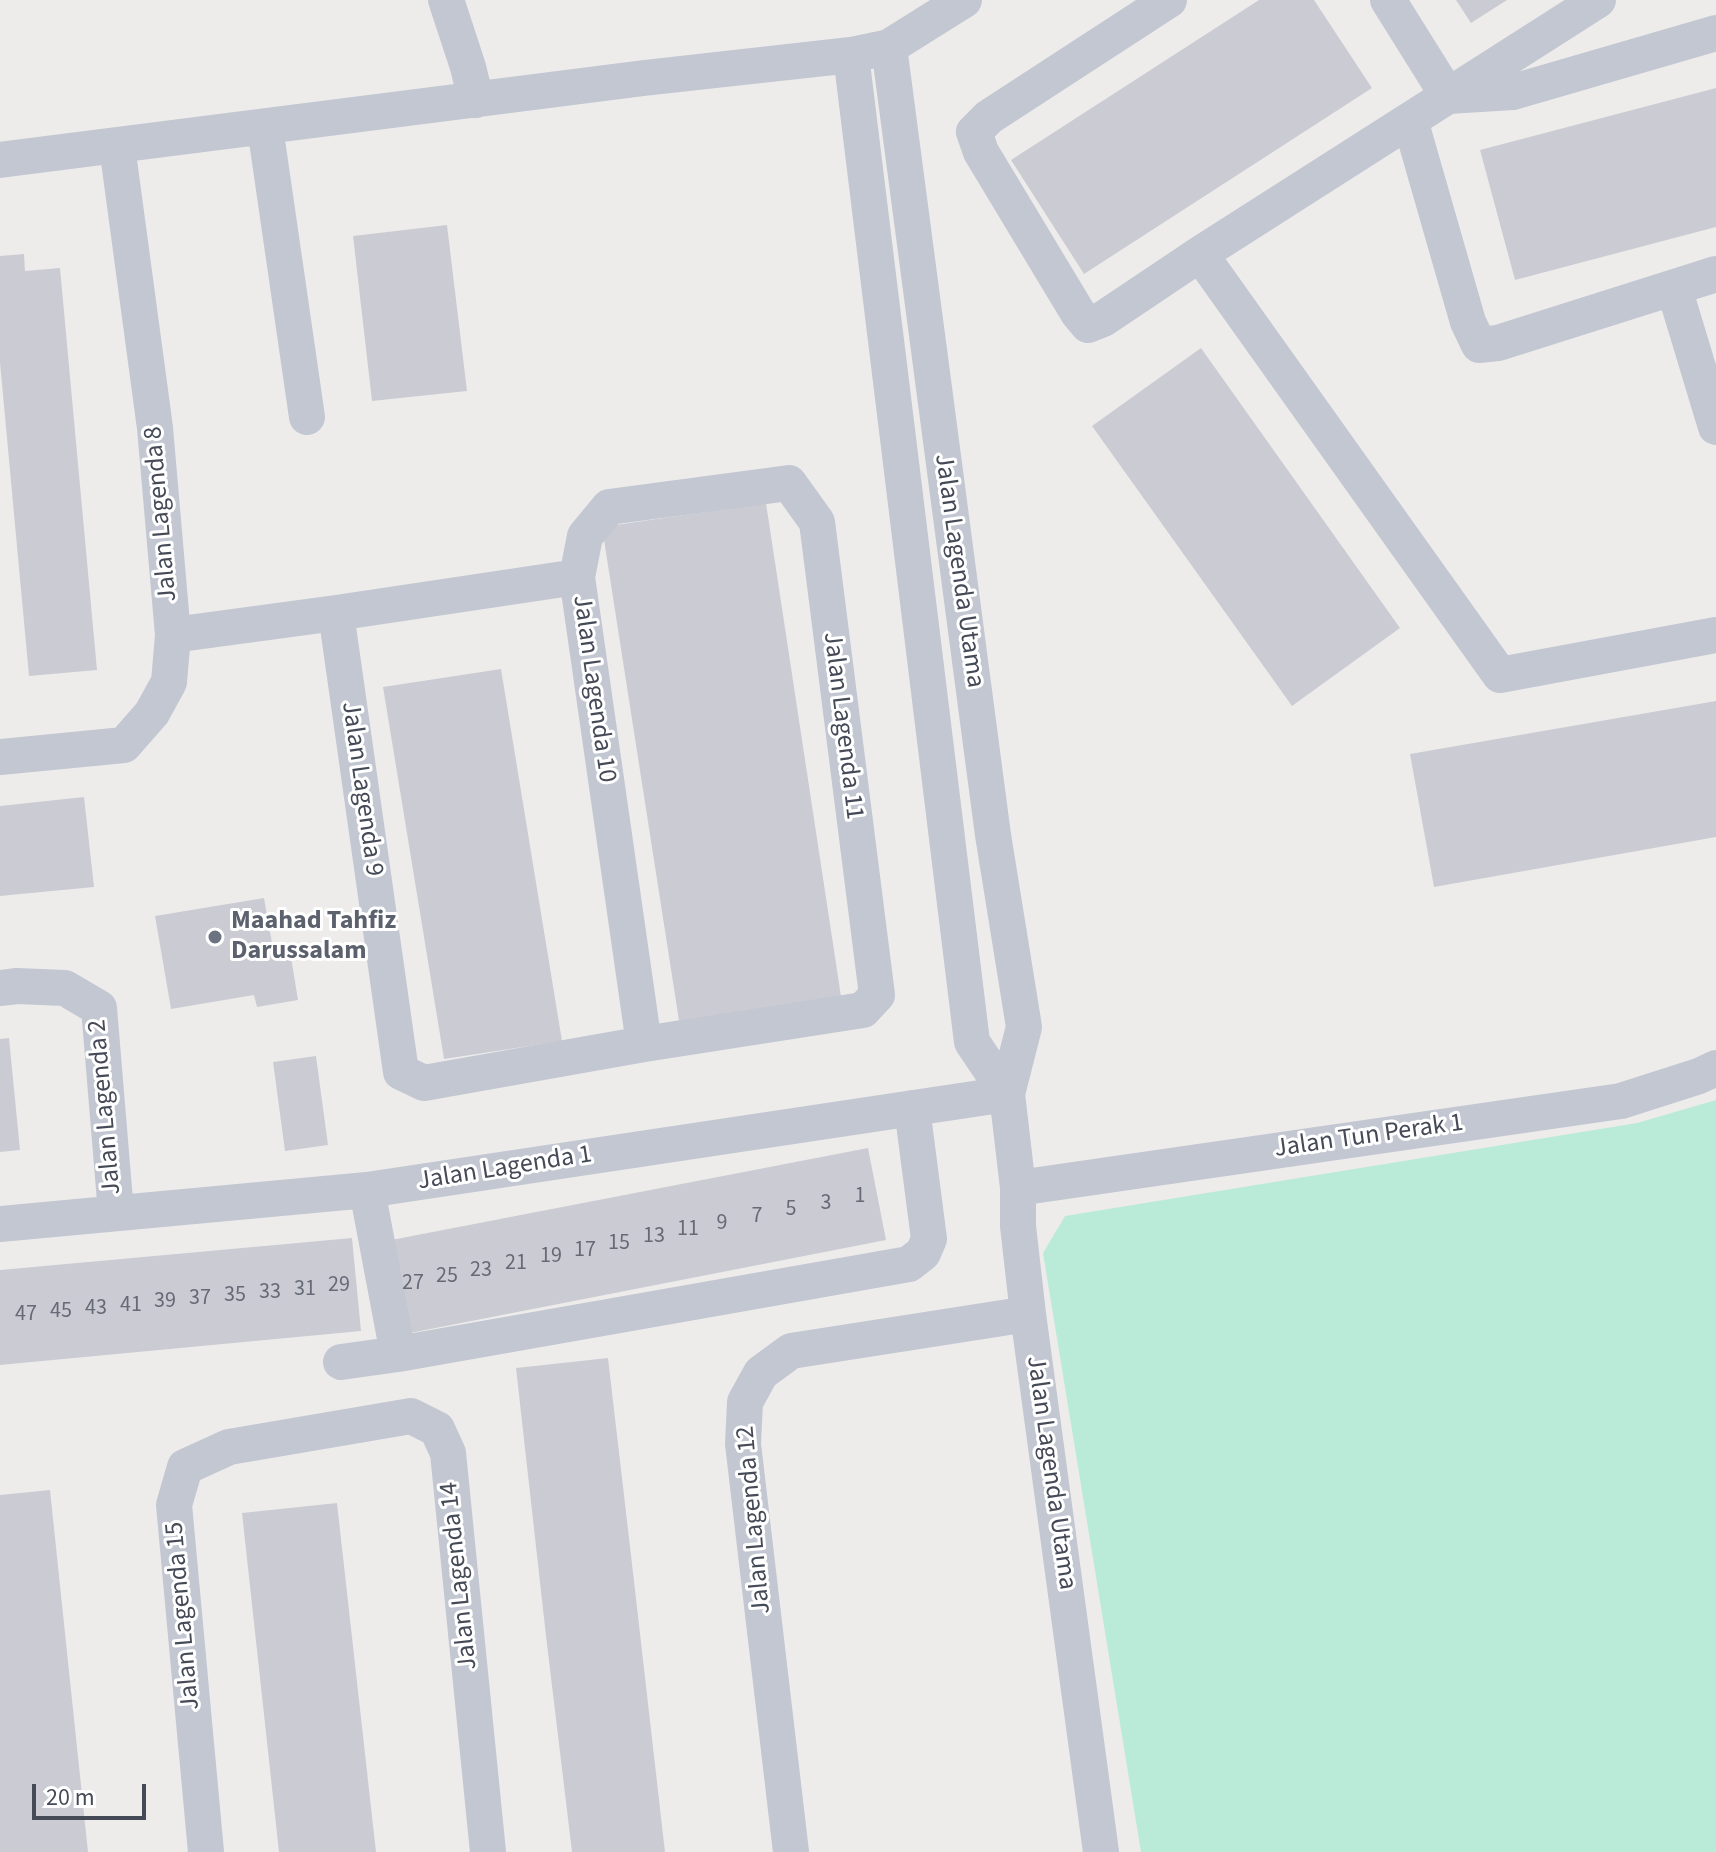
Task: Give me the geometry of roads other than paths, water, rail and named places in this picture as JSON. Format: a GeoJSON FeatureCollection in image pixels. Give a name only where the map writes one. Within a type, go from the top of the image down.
{"type":"FeatureCollection","features":[{"type":"Feature","properties":{"kind":"street"},"geometry":{"type":"LineString","coordinates":[[446,0],[476,100]]}},
{"type":"Feature","properties":{"kind":"street"},"geometry":{"type":"LineString","coordinates":[[0,160],[644,78],[851,55],[889,47],[963,0]]}},
{"type":"Feature","properties":{"kind":"street"},"geometry":{"type":"LineString","coordinates":[[1169,0],[989,117],[974,132],[981,152],[1088,325],[1103,319],[1598,0]]}},
{"type":"Feature","properties":{"kind":"street"},"geometry":{"type":"LineString","coordinates":[[1388,0],[1448,96]]}},
{"type":"Feature","properties":{"kind":"street"},"geometry":{"type":"LineString","coordinates":[[1448,96],[1513,92],[1716,33]]}},
{"type":"Feature","properties":{"kind":"street","name":"Jalan Lagenda Utama"},"geometry":{"type":"LineString","coordinates":[[889,47],[993,835],[1024,1027],[1007,1094],[1018,1188],[1018,1226],[1101,1852]]}},
{"type":"Feature","properties":{"kind":"street","name":"Jalan Lagenda Utama"},"geometry":{"type":"LineString","coordinates":[[851,55],[972,1042],[1007,1094]]}},
{"type":"Feature","properties":{"kind":"street"},"geometry":{"type":"LineString","coordinates":[[1410,120],[1468,322],[1479,345],[1498,343],[1716,274]]}},
{"type":"Feature","properties":{"kind":"street"},"geometry":{"type":"LineString","coordinates":[[265,127],[307,417]]}},
{"type":"Feature","properties":{"kind":"street","name":"Jalan Lagenda 8"},"geometry":{"type":"LineString","coordinates":[[0,757],[124,745],[152,713],[169,682],[173,635],[155,428],[117,146]]}},
{"type":"Feature","properties":{"kind":"street"},"geometry":{"type":"LineString","coordinates":[[1200,254],[1500,675],[1716,635]]}},
{"type":"Feature","properties":{"kind":"street"},"geometry":{"type":"LineString","coordinates":[[1674,288],[1716,427]]}},
{"type":"Feature","properties":{"kind":"street","name":"Jalan Lagenda 11"},"geometry":{"type":"LineString","coordinates":[[577,577],[585,536],[609,507],[789,483],[817,522],[877,995],[863,1010],[644,1044]]}},
{"type":"Feature","properties":{"kind":"street","name":"Jalan Lagenda 10"},"geometry":{"type":"LineString","coordinates":[[336,613],[577,577],[644,1044]]}},
{"type":"Feature","properties":{"kind":"street"},"geometry":{"type":"LineString","coordinates":[[173,635],[336,613]]}},
{"type":"Feature","properties":{"kind":"street","name":"Jalan Lagenda 9"},"geometry":{"type":"LineString","coordinates":[[336,613],[401,1072],[424,1083],[644,1044]]}},
{"type":"Feature","properties":{"kind":"street","name":"Jalan Lagenda 2"},"geometry":{"type":"LineString","coordinates":[[0,988],[65,988],[99,1008],[116,1213]]}},
{"type":"Feature","properties":{"kind":"street","name":"Jalan Tun Perak 1"},"geometry":{"type":"LineString","coordinates":[[1018,1188],[1621,1101],[1716,1068]]}},
{"type":"Feature","properties":{"kind":"street","name":"Jalan Lagenda 1"},"geometry":{"type":"LineString","coordinates":[[0,1224],[367,1190],[1007,1094]]}},
{"type":"Feature","properties":{"kind":"street"},"geometry":{"type":"LineString","coordinates":[[341,1362],[909,1264],[923,1253],[929,1239],[912,1108]]}},
{"type":"Feature","properties":{"kind":"street"},"geometry":{"type":"LineString","coordinates":[[367,1190],[398,1354]]}},
{"type":"Feature","properties":{"kind":"street","name":"Jalan Lagenda 12"},"geometry":{"type":"LineString","coordinates":[[791,1852],[743,1444],[745,1402],[761,1373],[791,1351],[1028,1314]]}},
{"type":"Feature","properties":{"kind":"street","name":"Jalan Lagenda 14"},"geometry":{"type":"LineString","coordinates":[[313,1432],[411,1416],[437,1429],[448,1453],[488,1852]]}},
{"type":"Feature","properties":{"kind":"street","name":"Jalan Lagenda 15"},"geometry":{"type":"LineString","coordinates":[[206,1852],[174,1505],[185,1467],[229,1447],[313,1432]]}},
{"type":"Feature","properties":{"kind":"place","name":"Maahad Tahfiz Darussalam"},"geometry":{"type":"Point","coordinates":[215,937]}}]}
